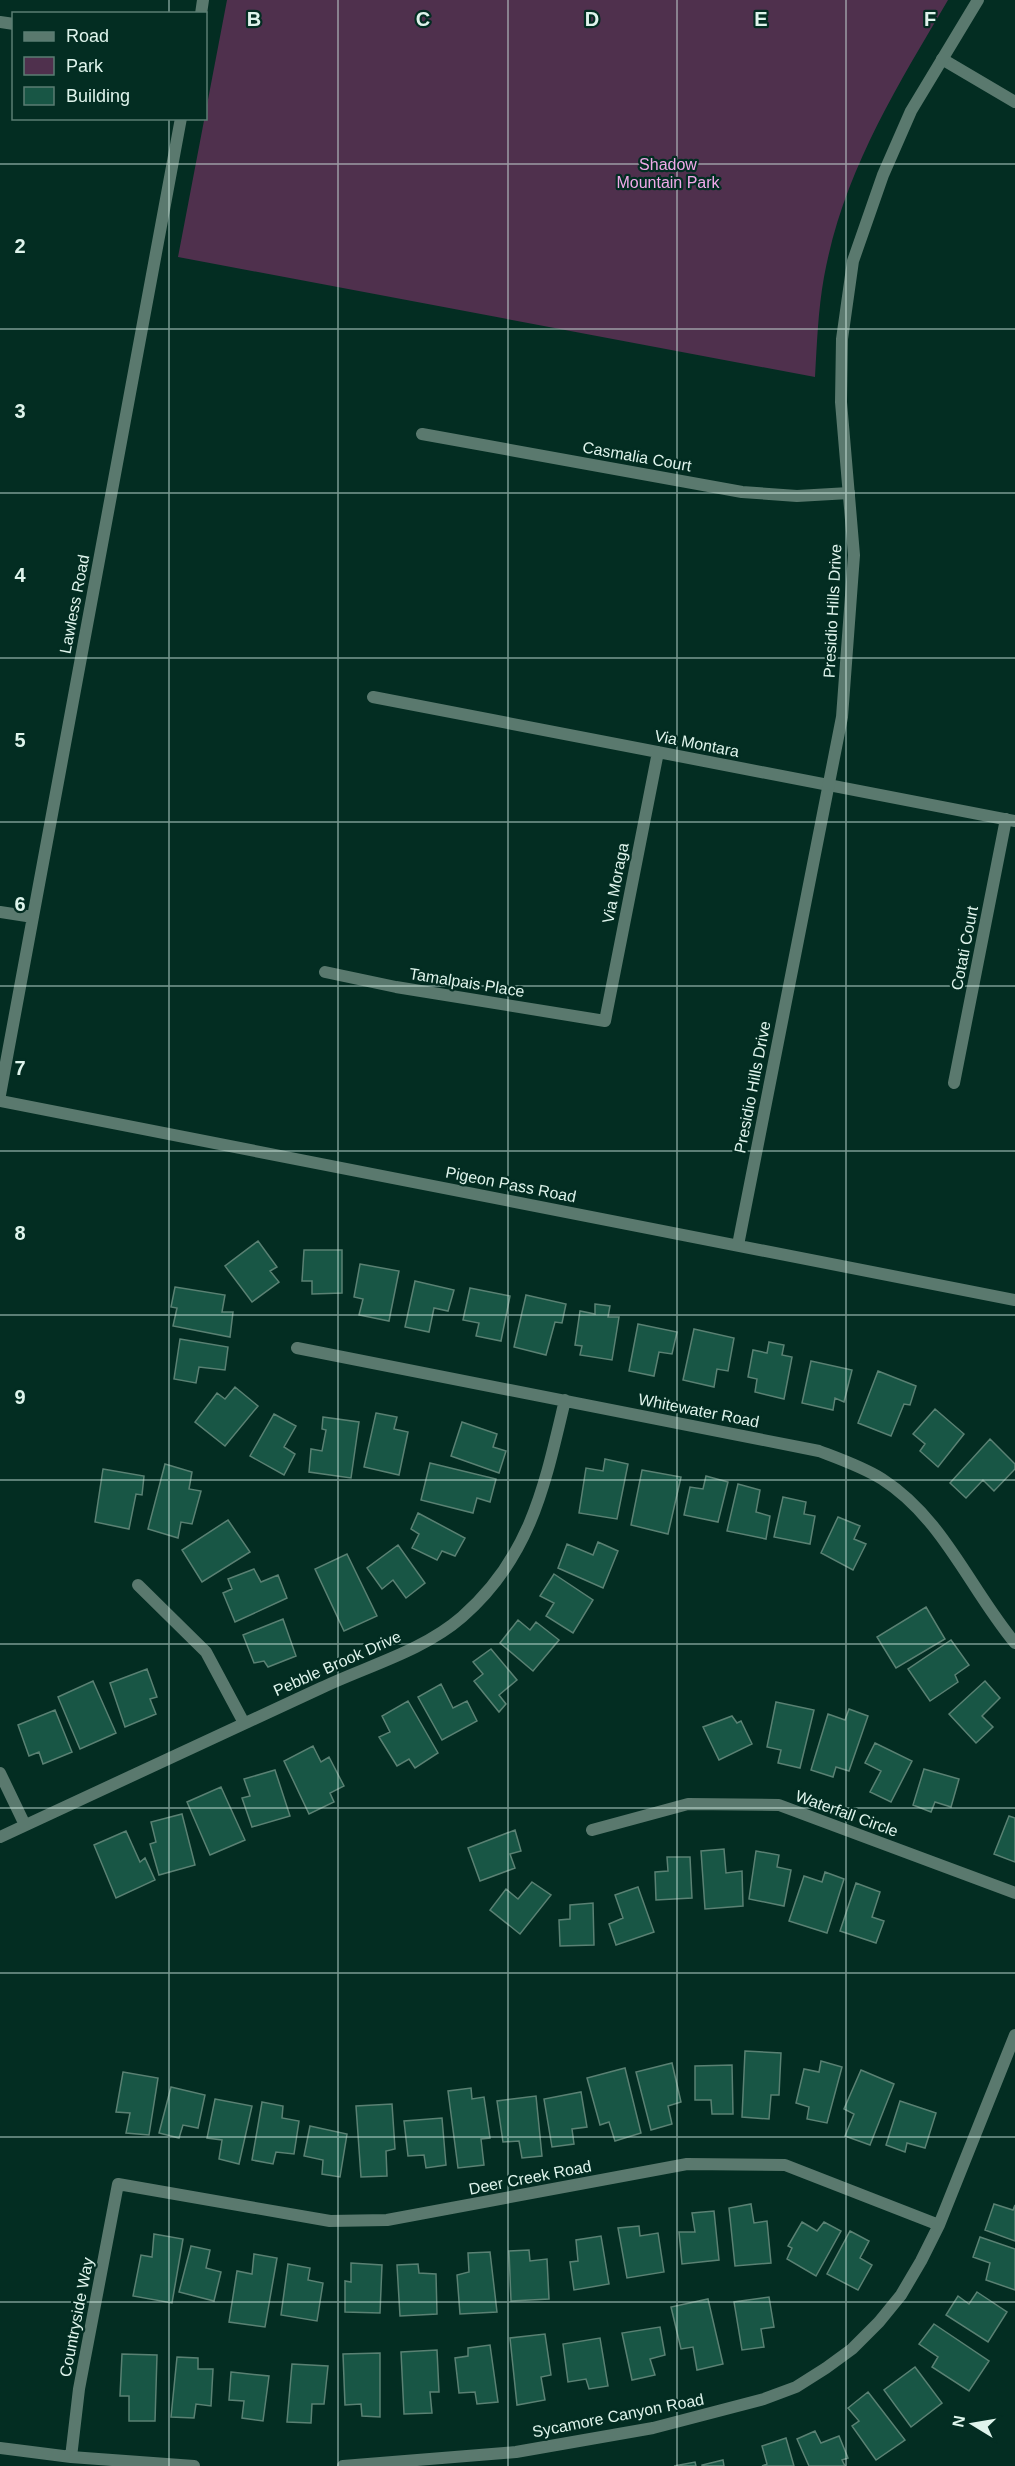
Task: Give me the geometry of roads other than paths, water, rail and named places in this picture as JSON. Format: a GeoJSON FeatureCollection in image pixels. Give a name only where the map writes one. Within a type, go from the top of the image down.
{"type":"FeatureCollection","features":[{"type":"Feature","properties":{"kind":"street","name":"Presidio Hills Drive"},"geometry":{"type":"LineString","coordinates":[[738,1245],[842,717],[854,555],[841,402],[842,339],[853,261],[887,164],[911,111],[978,0]]}},
{"type":"Feature","properties":{"kind":"street"},"geometry":{"type":"LineString","coordinates":[[942,59],[1015,102]]}},
{"type":"Feature","properties":{"kind":"street","name":"Lawless Road"},"geometry":{"type":"LineString","coordinates":[[0,1095],[181,120]]}},
{"type":"Feature","properties":{"kind":"street","name":"Casmalia Court"},"geometry":{"type":"LineString","coordinates":[[422,434],[752,493],[798,496],[849,493]]}},
{"type":"Feature","properties":{"kind":"street","name":"Via Montara"},"geometry":{"type":"LineString","coordinates":[[373,698],[1010,820]]}},
{"type":"Feature","properties":{"kind":"street","name":"Via Moraga"},"geometry":{"type":"LineString","coordinates":[[606,1021],[658,752]]}},
{"type":"Feature","properties":{"kind":"street","name":"Cotati Court"},"geometry":{"type":"LineString","coordinates":[[954,1083],[1010,820]]}},
{"type":"Feature","properties":{"kind":"street"},"geometry":{"type":"LineString","coordinates":[[0,912],[33,917]]}},
{"type":"Feature","properties":{"kind":"street","name":"Tamalpais Place"},"geometry":{"type":"LineString","coordinates":[[325,972],[396,987],[606,1021]]}},
{"type":"Feature","properties":{"kind":"street","name":"Pigeon Pass Road"},"geometry":{"type":"LineString","coordinates":[[0,1101],[1015,1300]]}},
{"type":"Feature","properties":{"kind":"street","name":"Whitewater Road"},"geometry":{"type":"LineString","coordinates":[[297,1348],[819,1451],[865,1470],[903,1495],[929,1521],[1015,1643]]}},
{"type":"Feature","properties":{"kind":"street","name":"Pebble Brook Drive"},"geometry":{"type":"LineString","coordinates":[[0,1837],[244,1723],[418,1646],[462,1617],[497,1578],[525,1537],[545,1483],[565,1400]]}},
{"type":"Feature","properties":{"kind":"street"},"geometry":{"type":"LineString","coordinates":[[138,1585],[206,1652],[244,1723]]}},
{"type":"Feature","properties":{"kind":"street"},"geometry":{"type":"LineString","coordinates":[[0,1773],[26,1825]]}},
{"type":"Feature","properties":{"kind":"street","name":"Waterfall Circle"},"geometry":{"type":"LineString","coordinates":[[592,1830],[688,1804],[779,1805],[1015,1893]]}},
{"type":"Feature","properties":{"kind":"street","name":"Sycamore Canyon Road"},"geometry":{"type":"LineString","coordinates":[[343,2466],[528,2450],[653,2428],[764,2399],[796,2387],[852,2349],[879,2322],[901,2295],[939,2225],[1015,2035]]}},
{"type":"Feature","properties":{"kind":"street","name":"Deer Creek Road"},"geometry":{"type":"LineString","coordinates":[[118,2184],[330,2221],[387,2220],[687,2164],[785,2165],[939,2225]]}},
{"type":"Feature","properties":{"kind":"street","name":"Countryside Way"},"geometry":{"type":"LineString","coordinates":[[70,2457],[79,2389],[118,2184]]}},
{"type":"Feature","properties":{"kind":"street"},"geometry":{"type":"LineString","coordinates":[[0,2448],[70,2457],[194,2466]]}},
{"type":"Feature","properties":{"kind":"park label","name":"Shadow Mountain Park"},"geometry":{"type":"Point","coordinates":[668,173]}}]}
